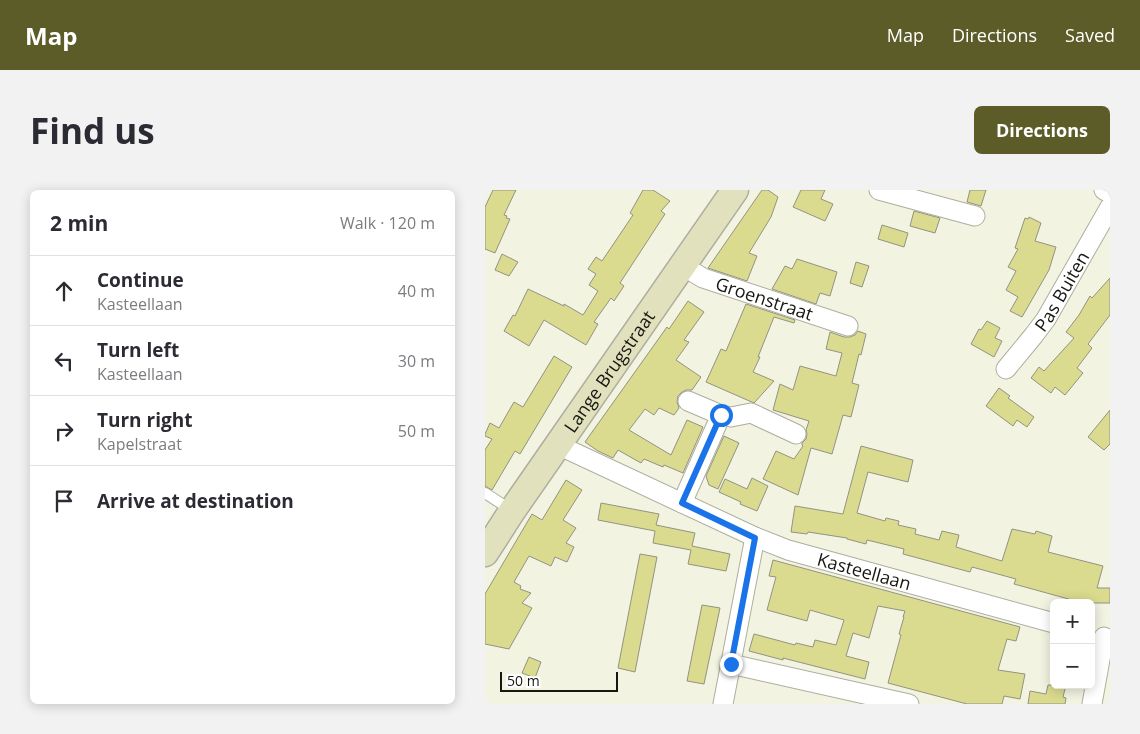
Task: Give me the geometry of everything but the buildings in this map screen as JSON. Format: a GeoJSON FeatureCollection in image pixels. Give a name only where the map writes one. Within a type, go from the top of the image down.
{"type":"FeatureCollection","features":[{"type":"Feature","properties":{"kind":"street","name":"Lange Brugstraat"},"geometry":{"type":"LineString","coordinates":[[485,553],[735,190]]}},
{"type":"Feature","properties":{"kind":"street"},"geometry":{"type":"LineString","coordinates":[[879,190],[975,216]]}},
{"type":"Feature","properties":{"kind":"street"},"geometry":{"type":"LineString","coordinates":[[1104,190],[1110,193]]}},
{"type":"Feature","properties":{"kind":"street","name":"Pas Buiten"},"geometry":{"type":"LineString","coordinates":[[1006,368],[1046,319],[1110,207]]}},
{"type":"Feature","properties":{"kind":"street","name":"Groenstraat"},"geometry":{"type":"LineString","coordinates":[[683,266],[703,278],[848,326]]}},
{"type":"Feature","properties":{"kind":"street"},"geometry":{"type":"LineString","coordinates":[[688,401],[721,415],[731,417],[751,413],[796,434]]}},
{"type":"Feature","properties":{"kind":"street"},"geometry":{"type":"LineString","coordinates":[[682,503],[721,415]]}},
{"type":"Feature","properties":{"kind":"street","name":"Kasteellaan"},"geometry":{"type":"LineString","coordinates":[[558,445],[755,538],[788,550],[1050,622]]}},
{"type":"Feature","properties":{"kind":"street"},"geometry":{"type":"LineString","coordinates":[[723,704],[755,538]]}},
{"type":"Feature","properties":{"kind":"street"},"geometry":{"type":"LineString","coordinates":[[1092,704],[1102,636]]}},
{"type":"Feature","properties":{"kind":"street"},"geometry":{"type":"LineString","coordinates":[[731,664],[909,704]]}},
{"type":"Feature","properties":{"kind":"lane"},"geometry":{"type":"LineString","coordinates":[[485,493],[513,510]]}},
{"type":"Feature","properties":{"kind":"route"},"geometry":{"type":"LineString","coordinates":[[721,415],[682,503],[755,538],[731,664]]}}]}
